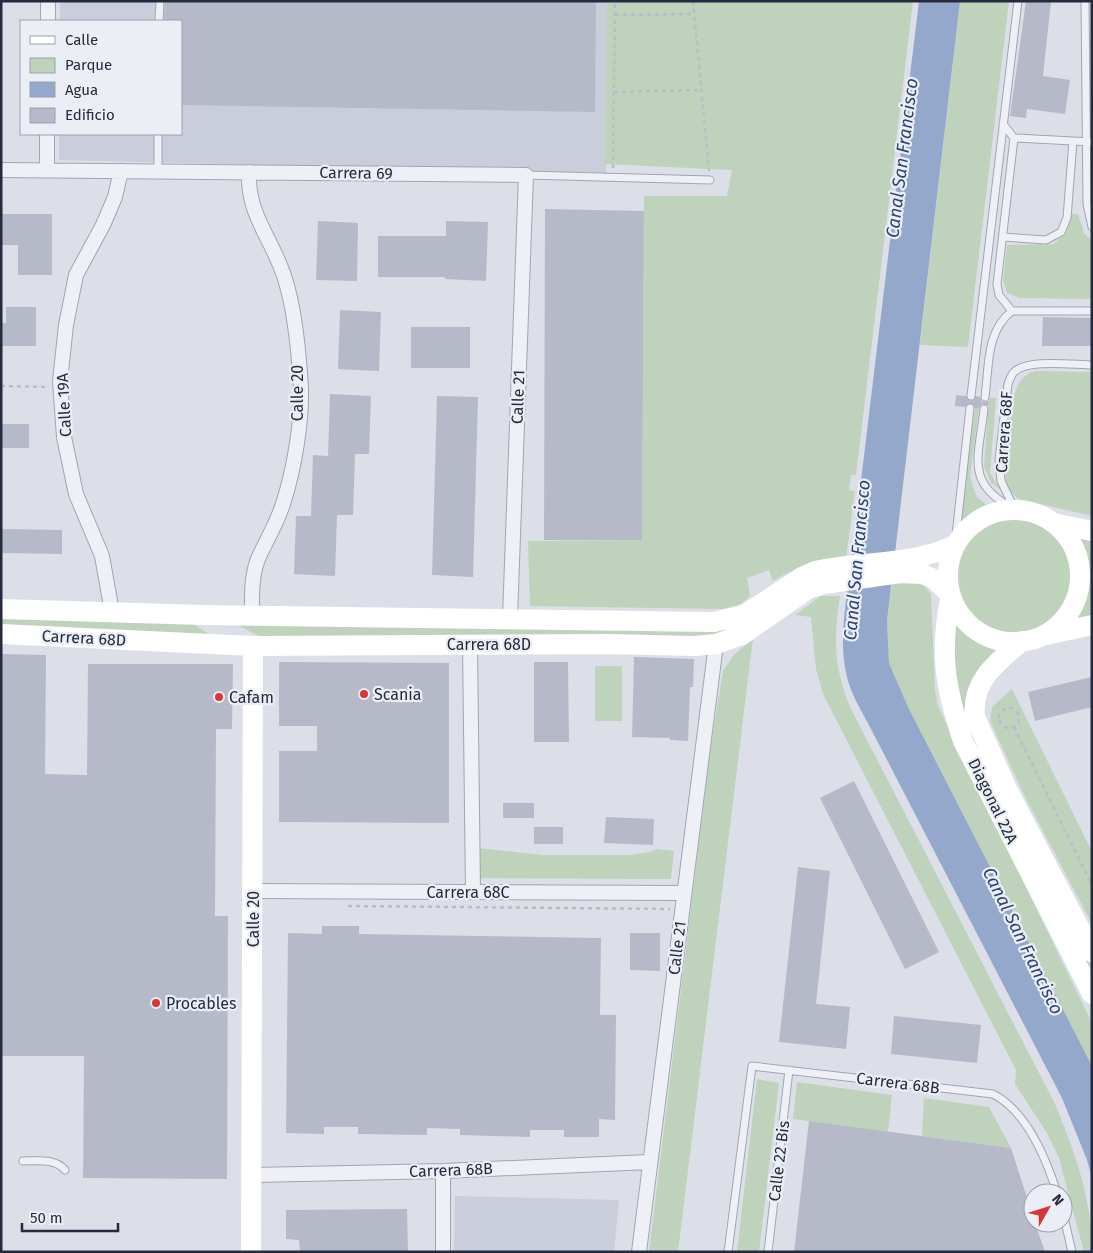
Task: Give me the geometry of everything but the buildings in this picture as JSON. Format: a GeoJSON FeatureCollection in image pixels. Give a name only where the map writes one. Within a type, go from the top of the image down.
{"type":"FeatureCollection","features":[{"type":"Feature","properties":{"kind":"main road"},"geometry":{"type":"LineString","coordinates":[[1042,636],[1057,626],[1070,611],[1078,593],[1080,573],[1076,555],[1067,537],[1053,523],[1035,513],[1015,510],[996,512],[982,518],[963,533],[955,545],[949,561],[948,578],[951,595],[962,616],[974,628],[997,639],[1022,641],[1092,625]]}},
{"type":"Feature","properties":{"kind":"main road"},"geometry":{"type":"LineString","coordinates":[[1053,523],[1092,531]]}},
{"type":"Feature","properties":{"kind":"main road","name":"Carrera 68D"},"geometry":{"type":"LineString","coordinates":[[1,609],[252,616],[714,622],[744,615],[804,576],[900,567],[955,545]]}},
{"type":"Feature","properties":{"kind":"main road","name":"Carrera 68D"},"geometry":{"type":"LineString","coordinates":[[900,567],[929,576],[951,595]]}},
{"type":"Feature","properties":{"kind":"main road","name":"Carrera 68D"},"geometry":{"type":"LineString","coordinates":[[1,634],[253,646],[470,644],[694,646],[716,644],[742,635],[808,589],[841,573]]}},
{"type":"Feature","properties":{"kind":"main road","name":"Diagonal 22A"},"geometry":{"type":"LineString","coordinates":[[951,595],[945,623],[944,664],[951,706],[963,741],[1092,994]]}},
{"type":"Feature","properties":{"kind":"main road"},"geometry":{"type":"LineString","coordinates":[[203,615],[253,646]]}},
{"type":"Feature","properties":{"kind":"main road","name":"Diagonal 22A"},"geometry":{"type":"LineString","coordinates":[[1022,641],[994,664],[983,678],[976,693],[975,718],[1008,791],[1092,952]]}},
{"type":"Feature","properties":{"kind":"main road","name":"Calle 20"},"geometry":{"type":"LineString","coordinates":[[251,1252],[253,646]]}},
{"type":"Feature","properties":{"kind":"street"},"geometry":{"type":"LineString","coordinates":[[48,1],[48,20]]}},
{"type":"Feature","properties":{"kind":"street"},"geometry":{"type":"LineString","coordinates":[[47,170],[48,135]]}},
{"type":"Feature","properties":{"kind":"street","name":"Carrera 69"},"geometry":{"type":"LineString","coordinates":[[1,170],[526,175]]}},
{"type":"Feature","properties":{"kind":"street","name":"Calle 19A"},"geometry":{"type":"LineString","coordinates":[[112,612],[102,556],[76,494],[64,437],[60,381],[66,325],[76,274],[103,225],[115,197],[121,171]]}},
{"type":"Feature","properties":{"kind":"street","name":"Calle 20"},"geometry":{"type":"LineString","coordinates":[[248,172],[248,191],[253,212],[270,243],[285,279],[296,335],[301,389],[296,449],[283,504],[257,561],[252,586],[252,616]]}},
{"type":"Feature","properties":{"kind":"street","name":"Calle 21"},"geometry":{"type":"LineString","coordinates":[[510,618],[526,175]]}},
{"type":"Feature","properties":{"kind":"street"},"geometry":{"type":"LineString","coordinates":[[470,644],[473,892]]}},
{"type":"Feature","properties":{"kind":"street","name":"Calle 21"},"geometry":{"type":"LineString","coordinates":[[639,1252],[716,644]]}},
{"type":"Feature","properties":{"kind":"street","name":"Carrera 68C"},"geometry":{"type":"LineString","coordinates":[[253,891],[684,893]]}},
{"type":"Feature","properties":{"kind":"street","name":"Carrera 68B"},"geometry":{"type":"LineString","coordinates":[[252,1175],[443,1171],[650,1162]]}},
{"type":"Feature","properties":{"kind":"street"},"geometry":{"type":"LineString","coordinates":[[442,1252],[443,1171]]}},
{"type":"Feature","properties":{"kind":"lane"},"geometry":{"type":"LineString","coordinates":[[159,20],[160,1]]}},
{"type":"Feature","properties":{"kind":"lane"},"geometry":{"type":"LineString","coordinates":[[971,396],[1018,1]]}},
{"type":"Feature","properties":{"kind":"lane"},"geometry":{"type":"LineString","coordinates":[[1085,1],[1089,142],[1086,204],[1092,227]]}},
{"type":"Feature","properties":{"kind":"lane"},"geometry":{"type":"LineString","coordinates":[[1003,124],[1014,138],[997,284],[999,295],[1012,310]]}},
{"type":"Feature","properties":{"kind":"lane"},"geometry":{"type":"LineString","coordinates":[[158,135],[158,171]]}},
{"type":"Feature","properties":{"kind":"lane"},"geometry":{"type":"LineString","coordinates":[[1014,138],[1089,142]]}},
{"type":"Feature","properties":{"kind":"lane"},"geometry":{"type":"LineString","coordinates":[[1003,236],[1046,240],[1061,232],[1067,218],[1073,141]]}},
{"type":"Feature","properties":{"kind":"lane","name":"Carrera 69"},"geometry":{"type":"LineString","coordinates":[[526,175],[710,180]]}},
{"type":"Feature","properties":{"kind":"lane"},"geometry":{"type":"LineString","coordinates":[[985,397],[993,338],[1001,320],[1012,310],[1092,312]]}},
{"type":"Feature","properties":{"kind":"lane","name":"Carrera 68F"},"geometry":{"type":"LineString","coordinates":[[1015,510],[1000,482],[999,460],[1008,384],[1014,373],[1023,366],[1037,364],[1092,365]]}},
{"type":"Feature","properties":{"kind":"lane"},"geometry":{"type":"LineString","coordinates":[[955,545],[970,408]]}},
{"type":"Feature","properties":{"kind":"lane"},"geometry":{"type":"LineString","coordinates":[[984,409],[978,464],[980,481],[997,500],[1015,510]]}},
{"type":"Feature","properties":{"kind":"lane","name":"Carrera 68B"},"geometry":{"type":"LineString","coordinates":[[728,1252],[752,1066],[993,1094],[1006,1100],[1019,1113],[1029,1128],[1053,1183]]}},
{"type":"Feature","properties":{"kind":"lane","name":"Calle 22 Bis"},"geometry":{"type":"LineString","coordinates":[[768,1252],[789,1070]]}},
{"type":"Feature","properties":{"kind":"lane"},"geometry":{"type":"LineString","coordinates":[[22,1161],[51,1161],[61,1165],[65,1170]]}},
{"type":"Feature","properties":{"kind":"lane"},"geometry":{"type":"LineString","coordinates":[[1068,1233],[1072,1252]]}},
{"type":"Feature","properties":{"kind":"path"},"geometry":{"type":"LineString","coordinates":[[613,177],[615,1]]}},
{"type":"Feature","properties":{"kind":"path"},"geometry":{"type":"LineString","coordinates":[[693,1],[710,180]]}},
{"type":"Feature","properties":{"kind":"path"},"geometry":{"type":"LineString","coordinates":[[615,15],[694,14]]}},
{"type":"Feature","properties":{"kind":"path"},"geometry":{"type":"LineString","coordinates":[[614,92],[701,90]]}},
{"type":"Feature","properties":{"kind":"path"},"geometry":{"type":"LineString","coordinates":[[1,386],[52,388]]}},
{"type":"Feature","properties":{"kind":"path"},"geometry":{"type":"LineString","coordinates":[[1005,709],[1012,709],[1017,713],[1018,722],[1014,727],[1008,728],[1000,723],[999,716],[1005,709]]}},
{"type":"Feature","properties":{"kind":"path"},"geometry":{"type":"LineString","coordinates":[[1014,727],[1092,885]]}},
{"type":"Feature","properties":{"kind":"path"},"geometry":{"type":"LineString","coordinates":[[346,906],[682,909]]}},
{"type":"Feature","properties":{"kind":"shaded area"},"geometry":{"type":"Polygon","coordinates":[[[60,1],[607,1],[606,173],[59,160],[59,135],[182,135],[182,20],[60,20],[60,1]]]}},
{"type":"Feature","properties":{"kind":"shaded area"},"geometry":{"type":"Polygon","coordinates":[[[455,1196],[619,1200],[614,1252],[454,1252],[455,1196]]]}},
{"type":"Feature","properties":{"kind":"green space"},"geometry":{"type":"Polygon","coordinates":[[[607,1],[913,1],[856,475],[851,475],[849,490],[855,491],[846,559],[826,560],[808,564],[773,581],[769,570],[747,578],[750,596],[741,604],[722,609],[530,606],[528,541],[642,540],[644,196],[727,196],[732,170],[605,164],[607,1]]]}},
{"type":"Feature","properties":{"kind":"green space"},"geometry":{"type":"Polygon","coordinates":[[[960,1],[1009,1],[968,347],[920,345],[960,1]]]}},
{"type":"Feature","properties":{"kind":"green space"},"geometry":{"type":"Polygon","coordinates":[[[1072,214],[1078,214],[1084,233],[1092,241],[1092,299],[1020,298],[1007,293],[1003,280],[1007,245],[1054,244],[1066,232],[1072,214]]]}},
{"type":"Feature","properties":{"kind":"green space"},"geometry":{"type":"Polygon","coordinates":[[[1035,371],[1092,372],[1092,516],[1019,499],[1008,486],[1006,480],[1007,447],[1015,392],[1023,378],[1035,371]]]}},
{"type":"Feature","properties":{"kind":"green space"},"geometry":{"type":"Polygon","coordinates":[[[989,398],[996,398],[990,473],[1000,489],[991,483],[984,467],[989,398]]]}},
{"type":"Feature","properties":{"kind":"green space"},"geometry":{"type":"Polygon","coordinates":[[[975,408],[979,408],[970,476],[976,496],[988,506],[960,524],[975,408]]]}},
{"type":"Feature","properties":{"kind":"green space"},"geometry":{"type":"Polygon","coordinates":[[[1014,518],[1036,522],[1055,535],[1068,554],[1072,576],[1068,598],[1055,617],[1036,630],[1014,634],[992,630],[973,617],[960,598],[956,576],[960,554],[973,535],[992,522],[1014,518]]]}},
{"type":"Feature","properties":{"kind":"green space"},"geometry":{"type":"Polygon","coordinates":[[[1075,535],[1092,539],[1092,620],[1072,626],[1083,603],[1087,581],[1085,559],[1075,535]]]}},
{"type":"Feature","properties":{"kind":"green space"},"geometry":{"type":"Polygon","coordinates":[[[911,580],[924,586],[931,594],[935,691],[938,706],[1092,1023],[1092,1066],[908,707],[889,663],[887,621],[892,583],[911,580]]]}},
{"type":"Feature","properties":{"kind":"green space"},"geometry":{"type":"Polygon","coordinates":[[[821,596],[840,596],[836,626],[836,653],[841,679],[850,707],[1055,1104],[1069,1140],[1086,1195],[1092,1252],[1084,1252],[1073,1211],[1073,1183],[1066,1183],[1059,1158],[1047,1133],[1015,1084],[1016,1070],[823,694],[816,669],[811,617],[795,615],[821,596]]]}},
{"type":"Feature","properties":{"kind":"green space"},"geometry":{"type":"Polygon","coordinates":[[[1,617],[192,623],[210,635],[1,628],[1,617]]]}},
{"type":"Feature","properties":{"kind":"green space"},"geometry":{"type":"Polygon","coordinates":[[[955,617],[985,644],[1004,648],[972,731],[1092,969],[1092,977],[968,733],[953,664],[955,617]]]}},
{"type":"Feature","properties":{"kind":"green space"},"geometry":{"type":"Polygon","coordinates":[[[231,622],[679,630],[724,630],[743,626],[710,638],[261,637],[231,622]]]}},
{"type":"Feature","properties":{"kind":"green space"},"geometry":{"type":"Polygon","coordinates":[[[753,638],[678,1252],[649,1252],[711,744],[723,671],[733,656],[753,638]]]}},
{"type":"Feature","properties":{"kind":"green space"},"geometry":{"type":"Polygon","coordinates":[[[595,666],[622,666],[622,721],[595,721],[595,666]]]}},
{"type":"Feature","properties":{"kind":"green space"},"geometry":{"type":"Polygon","coordinates":[[[1012,689],[1092,852],[1092,924],[1025,797],[990,721],[992,707],[1012,689]]]}},
{"type":"Feature","properties":{"kind":"green space"},"geometry":{"type":"Polygon","coordinates":[[[477,848],[543,855],[630,855],[650,852],[656,849],[674,851],[671,879],[479,878],[477,848]]]}},
{"type":"Feature","properties":{"kind":"green space"},"geometry":{"type":"Polygon","coordinates":[[[757,1079],[779,1083],[759,1252],[737,1252],[757,1079]]]}},
{"type":"Feature","properties":{"kind":"green space"},"geometry":{"type":"Polygon","coordinates":[[[797,1082],[892,1095],[888,1132],[793,1119],[797,1082]]]}},
{"type":"Feature","properties":{"kind":"green space"},"geometry":{"type":"Polygon","coordinates":[[[924,1098],[989,1107],[1011,1148],[922,1136],[924,1098]]]}},
{"type":"Feature","properties":{"kind":"water","name":"Canal San Francisco"},"geometry":{"type":"Polygon","coordinates":[[[919,1],[960,1],[887,621],[889,663],[908,707],[1092,1066],[1092,1178],[1087,1160],[1062,1098],[851,690],[844,662],[844,616],[919,1]]]}},
{"type":"Feature","properties":{"kind":"place","name":"Scania"},"geometry":{"type":"Point","coordinates":[364,694]}},
{"type":"Feature","properties":{"kind":"place","name":"Cafam"},"geometry":{"type":"Point","coordinates":[219,697]}},
{"type":"Feature","properties":{"kind":"place","name":"Procables"},"geometry":{"type":"Point","coordinates":[156,1003]}}]}
